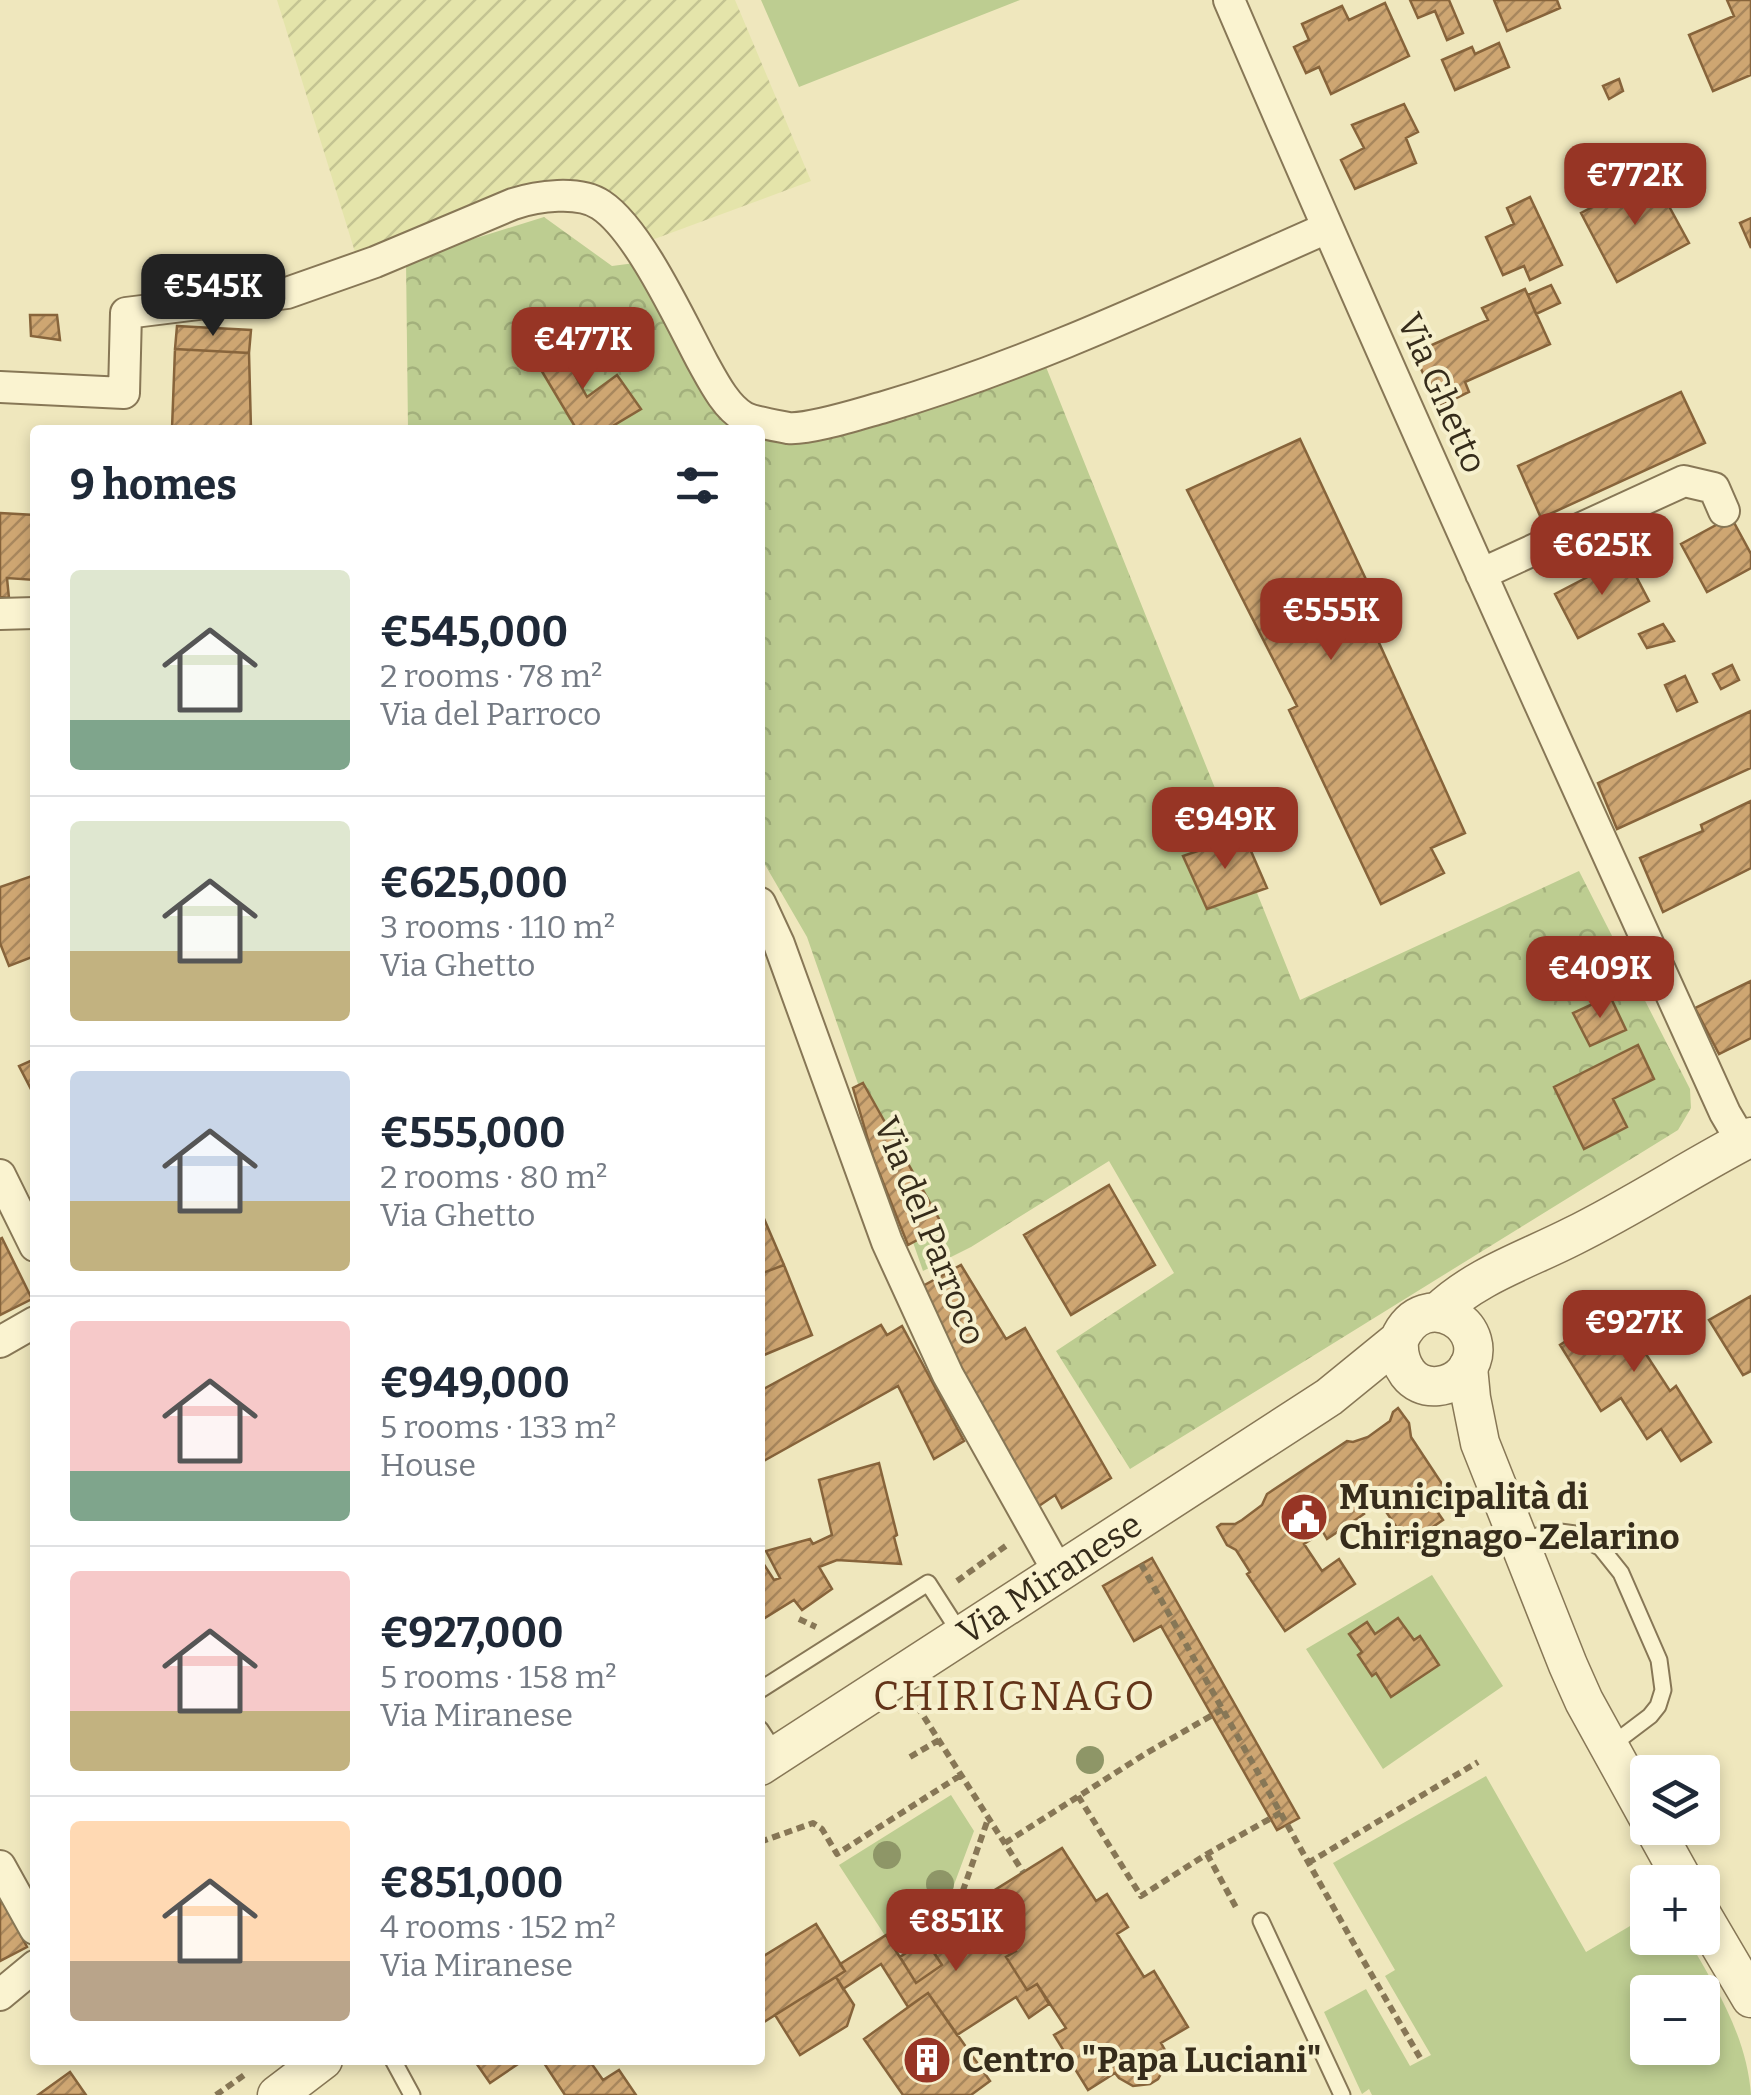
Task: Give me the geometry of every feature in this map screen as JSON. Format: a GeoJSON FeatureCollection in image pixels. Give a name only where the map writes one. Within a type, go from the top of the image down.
{"type":"FeatureCollection","features":[{"type":"Feature","properties":{"kind":"street","name":"Via Ghetto"},"geometry":{"type":"LineString","coordinates":[[1229,0],[1327,228],[1725,1113],[1747,1139]]}},
{"type":"Feature","properties":{"kind":"street"},"geometry":{"type":"LineString","coordinates":[[0,387],[124,393],[126,313],[287,292],[376,262],[513,204],[533,197],[558,196],[600,204],[624,228],[644,256],[720,394],[744,417],[792,428],[930,394],[1032,357],[1327,228]]}},
{"type":"Feature","properties":{"kind":"street"},"geometry":{"type":"LineString","coordinates":[[1482,574],[1684,482],[1714,488],[1724,511]]}},
{"type":"Feature","properties":{"kind":"street"},"geometry":{"type":"LineString","coordinates":[[0,614],[30,613]]}},
{"type":"Feature","properties":{"kind":"street","name":"Via del Parroco"},"geometry":{"type":"LineString","coordinates":[[765,914],[888,1242],[948,1375],[1059,1574]]}},
{"type":"Feature","properties":{"kind":"street","name":"Via Miranese"},"geometry":{"type":"LineString","coordinates":[[766,1750],[962,1636],[1338,1392],[1399,1340],[1417,1318],[1438,1312],[1452,1298],[1492,1273],[1572,1237],[1747,1139]]}},
{"type":"Feature","properties":{"kind":"street"},"geometry":{"type":"LineString","coordinates":[[0,1175],[30,1236]]}},
{"type":"Feature","properties":{"kind":"street","name":"Via Miranese"},"geometry":{"type":"LineString","coordinates":[[1338,1392],[1387,1378],[1448,1384],[1456,1380],[1470,1352],[1479,1318],[1502,1290],[1572,1237]]}},
{"type":"Feature","properties":{"kind":"street"},"geometry":{"type":"LineString","coordinates":[[1438,1312],[1458,1320],[1470,1352],[1471,1398],[1480,1444],[1568,1665],[1630,1785]]}},
{"type":"Feature","properties":{"kind":"street"},"geometry":{"type":"LineString","coordinates":[[0,1342],[30,1325]]}},
{"type":"Feature","properties":{"kind":"street"},"geometry":{"type":"LineString","coordinates":[[1399,1340],[1402,1364],[1454,1407],[1480,1444]]}},
{"type":"Feature","properties":{"kind":"street"},"geometry":{"type":"LineString","coordinates":[[0,1866],[30,1920]]}},
{"type":"Feature","properties":{"kind":"street"},"geometry":{"type":"LineString","coordinates":[[1720,1946],[1751,1998]]}},
{"type":"Feature","properties":{"kind":"street"},"geometry":{"type":"LineString","coordinates":[[0,1995],[30,1970]]}},
{"type":"Feature","properties":{"kind":"street"},"geometry":{"type":"LineString","coordinates":[[264,2082],[310,2065]]}},
{"type":"Feature","properties":{"kind":"lane"},"geometry":{"type":"LineString","coordinates":[[1519,1542],[1553,1531],[1575,1534],[1601,1548],[1621,1573],[1659,1660],[1663,1690],[1650,1716],[1609,1747]]}},
{"type":"Feature","properties":{"kind":"lane"},"geometry":{"type":"LineString","coordinates":[[765,1687],[928,1583],[962,1636]]}},
{"type":"Feature","properties":{"kind":"lane"},"geometry":{"type":"LineString","coordinates":[[1261,1921],[1342,2095]]}},
{"type":"Feature","properties":{"kind":"lane"},"geometry":{"type":"LineString","coordinates":[[396,2065],[412,2095]]}},
{"type":"Feature","properties":{"kind":"path"},"geometry":{"type":"LineString","coordinates":[[956,1581],[1007,1546]]}},
{"type":"Feature","properties":{"kind":"path"},"geometry":{"type":"LineString","coordinates":[[1141,1564],[1422,2061]]}},
{"type":"Feature","properties":{"kind":"path"},"geometry":{"type":"LineString","coordinates":[[911,1696],[1023,1872]]}},
{"type":"Feature","properties":{"kind":"path"},"geometry":{"type":"LineString","coordinates":[[1005,1843],[1224,1709]]}},
{"type":"Feature","properties":{"kind":"path"},"geometry":{"type":"LineString","coordinates":[[910,1757],[939,1740]]}},
{"type":"Feature","properties":{"kind":"path"},"geometry":{"type":"LineString","coordinates":[[1308,1863],[1478,1762]]}},
{"type":"Feature","properties":{"kind":"path"},"geometry":{"type":"LineString","coordinates":[[765,1840],[813,1823],[837,1854],[961,1774]]}},
{"type":"Feature","properties":{"kind":"path"},"geometry":{"type":"LineString","coordinates":[[1078,1796],[1141,1896],[1282,1812]]}},
{"type":"Feature","properties":{"kind":"path"},"geometry":{"type":"LineString","coordinates":[[954,1916],[988,1817]]}},
{"type":"Feature","properties":{"kind":"path"},"geometry":{"type":"LineString","coordinates":[[1208,1854],[1240,1915]]}},
{"type":"Feature","properties":{"kind":"path"},"geometry":{"type":"LineString","coordinates":[[216,2095],[264,2082]]}},
{"type":"Feature","properties":{"kind":"green space"},"geometry":{"type":"Polygon","coordinates":[[[277,0],[735,0],[811,181],[649,241],[617,196],[543,188],[359,265],[277,0]]]}},
{"type":"Feature","properties":{"kind":"green space"},"geometry":{"type":"Polygon","coordinates":[[[761,0],[1020,0],[799,87],[761,0]]]}},
{"type":"Feature","properties":{"kind":"green space"},"geometry":{"type":"Polygon","coordinates":[[[544,217],[612,266],[635,263],[749,425],[408,425],[406,260],[544,217]]]}},
{"type":"Feature","properties":{"kind":"green space"},"geometry":{"type":"Polygon","coordinates":[[[1038,347],[1300,1000],[1579,871],[1690,1089],[1691,1108],[1678,1130],[1130,1469],[1056,1351],[1174,1273],[1109,1161],[971,1247],[923,1271],[807,937],[765,865],[765,429],[1038,347]]]}},
{"type":"Feature","properties":{"kind":"green space"},"geometry":{"type":"Polygon","coordinates":[[[1432,1575],[1503,1686],[1383,1769],[1306,1649],[1432,1575]]]}},
{"type":"Feature","properties":{"kind":"green space"},"geometry":{"type":"Polygon","coordinates":[[[1486,1776],[1586,1952],[1630,1926],[1630,1955],[1697,1955],[1708,1975],[1630,1975],[1630,2065],[1720,2065],[1720,1996],[1737,2033],[1751,2095],[1372,2095],[1369,2089],[1362,2094],[1324,2012],[1366,1989],[1410,2066],[1431,2055],[1385,1976],[1395,1970],[1333,1863],[1486,1776]]]}},
{"type":"Feature","properties":{"kind":"green space"},"geometry":{"type":"Polygon","coordinates":[[[951,1795],[974,1831],[939,1925],[897,1954],[839,1865],[951,1795]]]}},
{"type":"Feature","properties":{"kind":"building"},"geometry":{"type":"Polygon","coordinates":[[[1410,0],[1449,0],[1463,33],[1447,40],[1435,11],[1418,18],[1410,0]]]}},
{"type":"Feature","properties":{"kind":"building"},"geometry":{"type":"Polygon","coordinates":[[[1494,0],[1557,0],[1560,8],[1507,31],[1494,0]]]}},
{"type":"Feature","properties":{"kind":"building"},"geometry":{"type":"Polygon","coordinates":[[[1727,0],[1751,0],[1751,75],[1713,91],[1689,35],[1734,16],[1727,0]]]}},
{"type":"Feature","properties":{"kind":"building"},"geometry":{"type":"Polygon","coordinates":[[[1385,3],[1409,56],[1331,94],[1319,67],[1306,73],[1294,47],[1309,40],[1302,24],[1342,6],[1349,20],[1385,3]]]}},
{"type":"Feature","properties":{"kind":"building"},"geometry":{"type":"Polygon","coordinates":[[[1499,43],[1509,67],[1455,90],[1442,60],[1472,47],[1475,54],[1499,43]]]}},
{"type":"Feature","properties":{"kind":"building"},"geometry":{"type":"Polygon","coordinates":[[[1619,79],[1623,91],[1609,99],[1603,86],[1619,79]]]}},
{"type":"Feature","properties":{"kind":"building"},"geometry":{"type":"Polygon","coordinates":[[[1404,104],[1418,132],[1406,138],[1416,163],[1355,189],[1341,160],[1364,148],[1352,125],[1404,104]]]}},
{"type":"Feature","properties":{"kind":"building"},"geometry":{"type":"Polygon","coordinates":[[[1652,175],[1689,243],[1617,282],[1581,213],[1652,175]]]}},
{"type":"Feature","properties":{"kind":"building"},"geometry":{"type":"Polygon","coordinates":[[[1530,197],[1562,265],[1530,280],[1524,266],[1503,275],[1486,237],[1514,224],[1507,208],[1530,197]]]}},
{"type":"Feature","properties":{"kind":"building"},"geometry":{"type":"Polygon","coordinates":[[[1751,218],[1751,248],[1740,223],[1751,218]]]}},
{"type":"Feature","properties":{"kind":"building"},"geometry":{"type":"Polygon","coordinates":[[[1551,285],[1560,303],[1536,314],[1528,295],[1551,285]]]}},
{"type":"Feature","properties":{"kind":"building"},"geometry":{"type":"Polygon","coordinates":[[[1525,289],[1550,344],[1465,382],[1469,392],[1438,407],[1414,353],[1488,320],[1482,308],[1525,289]]]}},
{"type":"Feature","properties":{"kind":"building"},"geometry":{"type":"Polygon","coordinates":[[[30,315],[57,315],[60,340],[31,336],[30,315]]]}},
{"type":"Feature","properties":{"kind":"building"},"geometry":{"type":"Polygon","coordinates":[[[177,326],[251,330],[249,353],[175,349],[177,326]]]}},
{"type":"Feature","properties":{"kind":"building"},"geometry":{"type":"Polygon","coordinates":[[[554,337],[587,397],[617,375],[641,409],[614,425],[574,425],[528,348],[554,337]]]}},
{"type":"Feature","properties":{"kind":"building"},"geometry":{"type":"Polygon","coordinates":[[[175,349],[249,353],[251,425],[172,425],[175,349]]]}},
{"type":"Feature","properties":{"kind":"building"},"geometry":{"type":"Polygon","coordinates":[[[1681,392],[1705,443],[1541,518],[1518,466],[1681,392]]]}},
{"type":"Feature","properties":{"kind":"building"},"geometry":{"type":"Polygon","coordinates":[[[1300,439],[1370,588],[1357,594],[1465,833],[1431,848],[1444,873],[1381,904],[1289,710],[1297,706],[1187,490],[1300,439]]]}},
{"type":"Feature","properties":{"kind":"building"},"geometry":{"type":"Polygon","coordinates":[[[0,513],[30,515],[30,580],[7,578],[9,598],[0,597],[0,513]]]}},
{"type":"Feature","properties":{"kind":"building"},"geometry":{"type":"Polygon","coordinates":[[[1731,517],[1751,554],[1751,568],[1707,592],[1681,544],[1731,517]]]}},
{"type":"Feature","properties":{"kind":"building"},"geometry":{"type":"Polygon","coordinates":[[[1626,557],[1649,601],[1578,638],[1555,594],[1626,557]]]}},
{"type":"Feature","properties":{"kind":"building"},"geometry":{"type":"Polygon","coordinates":[[[1663,624],[1674,641],[1647,648],[1639,634],[1663,624]]]}},
{"type":"Feature","properties":{"kind":"building"},"geometry":{"type":"Polygon","coordinates":[[[1732,665],[1739,680],[1721,689],[1713,674],[1732,665]]]}},
{"type":"Feature","properties":{"kind":"building"},"geometry":{"type":"Polygon","coordinates":[[[1685,676],[1697,702],[1677,711],[1665,685],[1685,676]]]}},
{"type":"Feature","properties":{"kind":"building"},"geometry":{"type":"Polygon","coordinates":[[[1751,711],[1751,768],[1617,829],[1598,783],[1751,711]]]}},
{"type":"Feature","properties":{"kind":"building"},"geometry":{"type":"Polygon","coordinates":[[[1751,801],[1751,868],[1663,912],[1640,858],[1703,831],[1701,825],[1751,801]]]}},
{"type":"Feature","properties":{"kind":"building"},"geometry":{"type":"Polygon","coordinates":[[[1244,835],[1267,888],[1207,909],[1183,856],[1244,835]]]}},
{"type":"Feature","properties":{"kind":"building"},"geometry":{"type":"Polygon","coordinates":[[[30,877],[30,958],[9,966],[0,943],[0,887],[30,877]]]}},
{"type":"Feature","properties":{"kind":"building"},"geometry":{"type":"Polygon","coordinates":[[[1751,981],[1751,1038],[1719,1054],[1695,1008],[1751,981]]]}},
{"type":"Feature","properties":{"kind":"building"},"geometry":{"type":"Polygon","coordinates":[[[1610,996],[1626,1030],[1590,1046],[1573,1013],[1610,996]]]}},
{"type":"Feature","properties":{"kind":"building"},"geometry":{"type":"Polygon","coordinates":[[[1638,1045],[1654,1079],[1613,1099],[1627,1127],[1584,1149],[1554,1087],[1638,1045]]]}},
{"type":"Feature","properties":{"kind":"building"},"geometry":{"type":"Polygon","coordinates":[[[30,1061],[30,1087],[19,1066],[30,1061]]]}},
{"type":"Feature","properties":{"kind":"building"},"geometry":{"type":"Polygon","coordinates":[[[863,1083],[943,1226],[908,1245],[873,1157],[853,1088],[863,1083]]]}},
{"type":"Feature","properties":{"kind":"building"},"geometry":{"type":"Polygon","coordinates":[[[1109,1185],[1155,1265],[1071,1315],[1024,1235],[1109,1185]]]}},
{"type":"Feature","properties":{"kind":"building"},"geometry":{"type":"Polygon","coordinates":[[[765,1221],[784,1265],[765,1272],[765,1221]]]}},
{"type":"Feature","properties":{"kind":"building"},"geometry":{"type":"Polygon","coordinates":[[[0,1239],[30,1300],[0,1315],[0,1239]]]}},
{"type":"Feature","properties":{"kind":"building"},"geometry":{"type":"Polygon","coordinates":[[[784,1265],[812,1335],[765,1355],[765,1272],[784,1265]]]}},
{"type":"Feature","properties":{"kind":"building"},"geometry":{"type":"Polygon","coordinates":[[[961,1265],[1006,1339],[1025,1328],[1111,1478],[1062,1508],[1055,1495],[1033,1510],[974,1406],[921,1287],[961,1265]]]}},
{"type":"Feature","properties":{"kind":"building"},"geometry":{"type":"Polygon","coordinates":[[[1642,1292],[1665,1329],[1640,1345],[1670,1391],[1676,1386],[1711,1442],[1681,1461],[1661,1429],[1647,1439],[1621,1398],[1601,1411],[1560,1345],[1642,1292]]]}},
{"type":"Feature","properties":{"kind":"building"},"geometry":{"type":"Polygon","coordinates":[[[1751,1296],[1751,1371],[1743,1375],[1709,1320],[1751,1296]]]}},
{"type":"Feature","properties":{"kind":"building"},"geometry":{"type":"Polygon","coordinates":[[[881,1325],[887,1335],[902,1326],[964,1441],[934,1459],[898,1386],[765,1460],[765,1388],[881,1325]]]}},
{"type":"Feature","properties":{"kind":"building","name":"Municipalità di Chirignago-Zelarino"},"geometry":{"type":"Polygon","coordinates":[[[1398,1408],[1409,1423],[1411,1437],[1448,1493],[1432,1504],[1443,1520],[1408,1544],[1376,1497],[1360,1508],[1364,1514],[1327,1539],[1323,1532],[1304,1544],[1322,1571],[1339,1559],[1355,1584],[1285,1631],[1247,1574],[1250,1572],[1236,1550],[1227,1545],[1217,1527],[1242,1520],[1262,1505],[1267,1494],[1347,1441],[1368,1437],[1390,1421],[1398,1408]]]}},
{"type":"Feature","properties":{"kind":"building"},"geometry":{"type":"Polygon","coordinates":[[[879,1463],[901,1564],[837,1560],[819,1567],[832,1589],[802,1610],[794,1600],[765,1618],[765,1566],[774,1580],[780,1578],[766,1551],[810,1539],[813,1544],[832,1535],[819,1480],[879,1463]]]}},
{"type":"Feature","properties":{"kind":"building"},"geometry":{"type":"Polygon","coordinates":[[[1152,1558],[1299,1818],[1277,1830],[1161,1626],[1134,1641],[1103,1586],[1152,1558]]]}},
{"type":"Feature","properties":{"kind":"building"},"geometry":{"type":"Polygon","coordinates":[[[1398,1618],[1414,1640],[1420,1636],[1439,1665],[1391,1697],[1376,1673],[1372,1676],[1358,1655],[1362,1652],[1349,1634],[1367,1622],[1375,1634],[1398,1618]]]}},
{"type":"Feature","properties":{"kind":"building"},"geometry":{"type":"Polygon","coordinates":[[[1062,1848],[1096,1901],[1107,1894],[1128,1927],[1117,1934],[1144,1977],[1154,1971],[1188,2027],[1161,2043],[1166,2065],[1150,2084],[1133,2086],[1115,2073],[1088,2090],[1054,2035],[1066,2028],[1037,1984],[1027,1990],[1006,1957],[1016,1951],[982,1898],[1062,1848]]]}},
{"type":"Feature","properties":{"kind":"building"},"geometry":{"type":"Polygon","coordinates":[[[0,1895],[27,1947],[0,1961],[0,1895]]]}},
{"type":"Feature","properties":{"kind":"building"},"geometry":{"type":"Polygon","coordinates":[[[990,1909],[1016,1951],[1006,1957],[1027,1990],[1037,1984],[1049,2004],[1029,2018],[1016,1997],[957,2035],[928,1993],[908,2007],[881,1964],[843,1989],[836,1977],[845,1971],[840,1964],[886,1935],[916,1983],[942,1965],[930,1947],[990,1909]]]}},
{"type":"Feature","properties":{"kind":"building"},"geometry":{"type":"Polygon","coordinates":[[[816,1924],[845,1971],[765,2021],[765,1955],[816,1924]]]}},
{"type":"Feature","properties":{"kind":"building"},"geometry":{"type":"Polygon","coordinates":[[[926,1940],[942,1965],[916,1983],[900,1957],[926,1940]]]}},
{"type":"Feature","properties":{"kind":"building"},"geometry":{"type":"Polygon","coordinates":[[[836,1977],[854,2005],[847,2026],[800,2055],[775,2015],[836,1977]]]}},
{"type":"Feature","properties":{"kind":"building","name":"Centro \"Papa Luciani\""},"geometry":{"type":"Polygon","coordinates":[[[928,1993],[990,2081],[971,2095],[903,2095],[864,2039],[928,1993]]]}},
{"type":"Feature","properties":{"kind":"building"},"geometry":{"type":"Polygon","coordinates":[[[477,2065],[517,2065],[490,2083],[477,2065]]]}},
{"type":"Feature","properties":{"kind":"building"},"geometry":{"type":"Polygon","coordinates":[[[545,2065],[592,2065],[603,2080],[619,2070],[636,2095],[565,2095],[545,2065]]]}},
{"type":"Feature","properties":{"kind":"building"},"geometry":{"type":"Polygon","coordinates":[[[70,2072],[86,2095],[38,2095],[70,2072]]]}},
{"type":"Feature","properties":{"kind":"place","name":"Municipalità di Chirignago-Zelarino"},"geometry":{"type":"Point","coordinates":[1304,1517]}},
{"type":"Feature","properties":{"kind":"place","name":"Centro \"Papa Luciani\""},"geometry":{"type":"Point","coordinates":[927,2060]}},
{"type":"Feature","properties":{"kind":"district","name":"CHIRIGNAGO"},"geometry":{"type":"Point","coordinates":[1015,1697]}}]}
